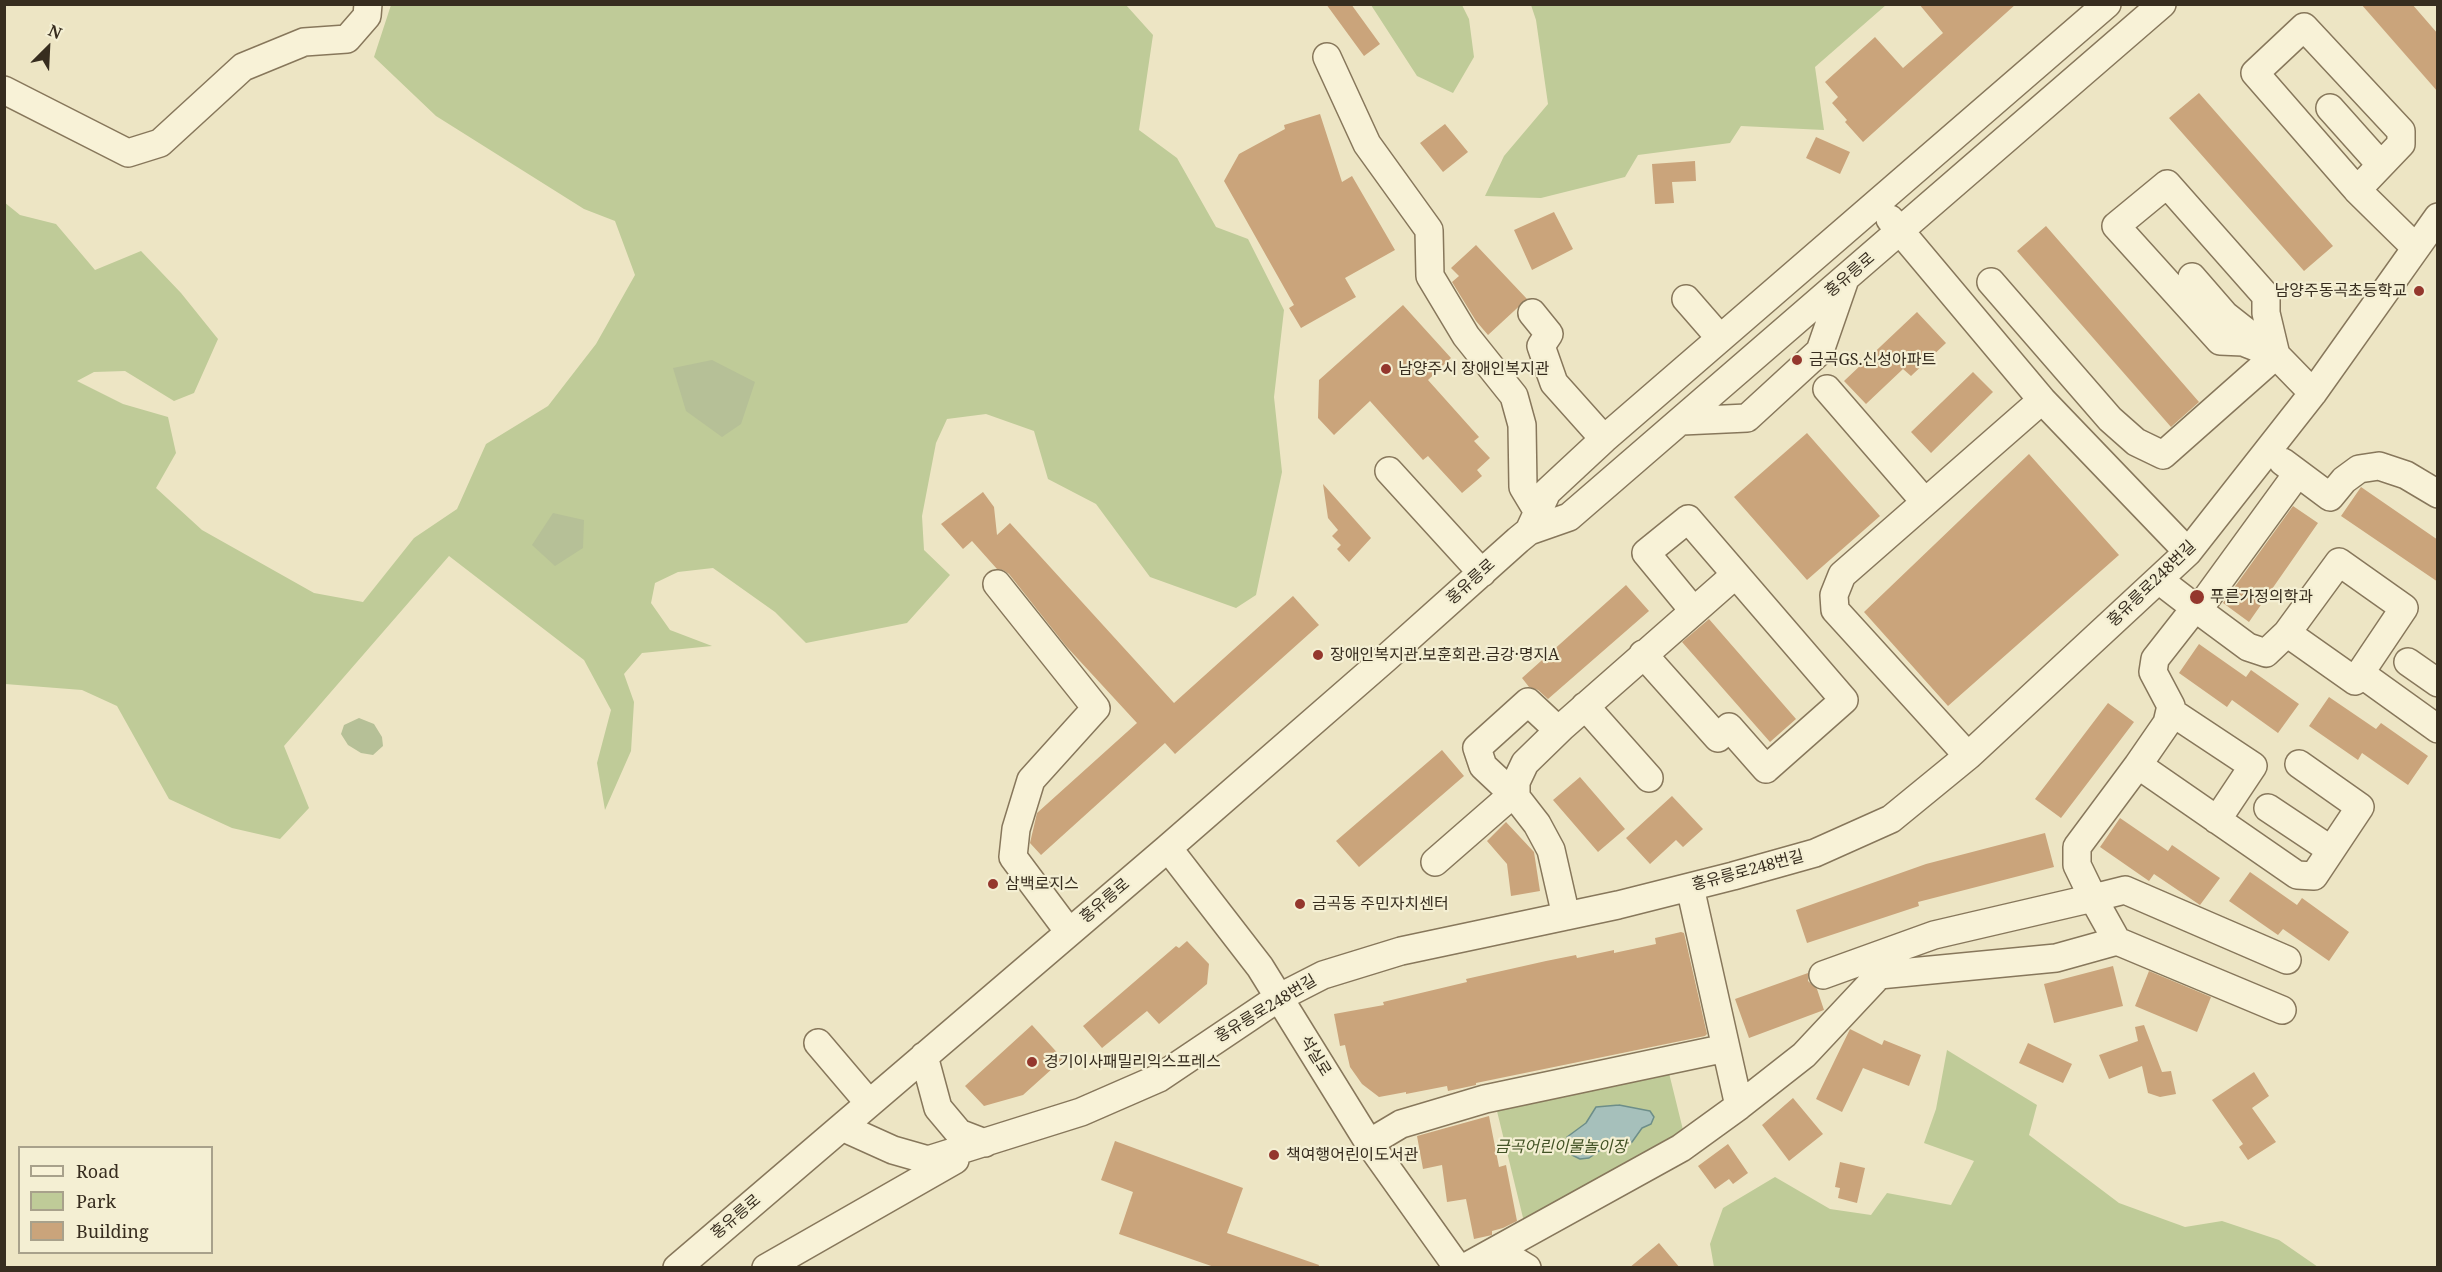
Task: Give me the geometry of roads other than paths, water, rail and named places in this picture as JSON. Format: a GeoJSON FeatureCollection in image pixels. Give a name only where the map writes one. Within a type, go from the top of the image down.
{"type":"FeatureCollection","features":[{"type":"Feature","properties":{"kind":"street"},"geometry":{"type":"LineString","coordinates":[[4,90],[128,153],[160,143],[243,67],[303,42],[347,39],[367,16],[368,4]]}},
{"type":"Feature","properties":{"kind":"street","name":"홍유릉로"},"geometry":{"type":"LineString","coordinates":[[677,1268],[1168,848],[1482,573],[1533,521],[1546,492],[1604,439],[1875,202],[2107,4]]}},
{"type":"Feature","properties":{"kind":"street","name":"홍유릉로"},"geometry":{"type":"LineString","coordinates":[[1533,521],[1569,517],[2162,4]]}},
{"type":"Feature","properties":{"kind":"street"},"geometry":{"type":"LineString","coordinates":[[2357,190],[2401,144],[2401,131],[2304,27],[2255,73],[2357,190],[2416,248]]}},
{"type":"Feature","properties":{"kind":"street"},"geometry":{"type":"LineString","coordinates":[[1327,57],[1367,144],[1429,230],[1430,276],[1466,336],[1514,396],[1522,425],[1523,487],[1533,521]]}},
{"type":"Feature","properties":{"kind":"street"},"geometry":{"type":"LineString","coordinates":[[2330,108],[2380,165]]}},
{"type":"Feature","properties":{"kind":"street"},"geometry":{"type":"LineString","coordinates":[[2167,184],[2266,296],[2266,313],[2276,355],[2243,342],[2220,342],[2116,226],[2167,184]]}},
{"type":"Feature","properties":{"kind":"street"},"geometry":{"type":"LineString","coordinates":[[1875,202],[2042,400],[2188,552]]}},
{"type":"Feature","properties":{"kind":"street","name":"홍유릉로248번길"},"geometry":{"type":"LineString","coordinates":[[842,1127],[893,1150],[928,1160],[1080,1112],[1159,1078],[1278,998],[1323,975],[1401,951],[1690,887],[1815,853],[1891,819],[1968,756],[2188,552],[2313,393],[2438,218]]}},
{"type":"Feature","properties":{"kind":"street"},"geometry":{"type":"LineString","coordinates":[[2192,277],[2225,315],[2276,355],[2313,393]]}},
{"type":"Feature","properties":{"kind":"street"},"geometry":{"type":"LineString","coordinates":[[1682,421],[1747,417],[1820,351],[1845,278]]}},
{"type":"Feature","properties":{"kind":"street"},"geometry":{"type":"LineString","coordinates":[[1991,282],[2110,419],[2136,442],[2163,456],[2276,355]]}},
{"type":"Feature","properties":{"kind":"street"},"geometry":{"type":"LineString","coordinates":[[1686,299],[1720,338]]}},
{"type":"Feature","properties":{"kind":"street"},"geometry":{"type":"LineString","coordinates":[[1532,313],[1550,334],[1541,346],[1554,383],[1604,439]]}},
{"type":"Feature","properties":{"kind":"street"},"geometry":{"type":"LineString","coordinates":[[1827,389],[1925,502]]}},
{"type":"Feature","properties":{"kind":"street"},"geometry":{"type":"LineString","coordinates":[[1968,756],[1835,610],[1834,594],[1842,575],[2042,400]]}},
{"type":"Feature","properties":{"kind":"street"},"geometry":{"type":"LineString","coordinates":[[2269,450],[2297,474],[2330,497],[2344,480],[2359,469],[2379,466],[2406,475],[2438,494]]}},
{"type":"Feature","properties":{"kind":"street"},"geometry":{"type":"LineString","coordinates":[[1389,471],[1482,573]]}},
{"type":"Feature","properties":{"kind":"street"},"geometry":{"type":"LineString","coordinates":[[2117,941],[2078,865],[2078,847],[2167,723],[2171,706],[2153,672],[2155,659],[2197,609],[2297,474]]}},
{"type":"Feature","properties":{"kind":"street"},"geometry":{"type":"LineString","coordinates":[[1643,654],[1718,738],[1729,728],[1766,769],[1844,700],[1688,519],[1646,553],[1694,610]]}},
{"type":"Feature","properties":{"kind":"street"},"geometry":{"type":"LineString","coordinates":[[2159,580],[2248,647],[2266,653],[2287,633],[2338,562],[2404,608],[2355,681],[2287,633]]}},
{"type":"Feature","properties":{"kind":"street"},"geometry":{"type":"LineString","coordinates":[[1435,862],[1515,796],[1516,782],[1525,763],[1558,730],[1735,575]]}},
{"type":"Feature","properties":{"kind":"street"},"geometry":{"type":"LineString","coordinates":[[997,584],[1096,708],[1031,780],[1017,829],[1013,857],[1069,932]]}},
{"type":"Feature","properties":{"kind":"street"},"geometry":{"type":"LineString","coordinates":[[2408,662],[2438,683]]}},
{"type":"Feature","properties":{"kind":"street"},"geometry":{"type":"LineString","coordinates":[[2360,673],[2438,729]]}},
{"type":"Feature","properties":{"kind":"street"},"geometry":{"type":"LineString","coordinates":[[1558,730],[1528,702],[1477,748],[1483,766],[1515,796],[1537,824],[1551,850],[1566,916]]}},
{"type":"Feature","properties":{"kind":"street"},"geometry":{"type":"LineString","coordinates":[[1585,706],[1649,778]]}},
{"type":"Feature","properties":{"kind":"street"},"geometry":{"type":"LineString","coordinates":[[2170,711],[2253,766],[2217,820]]}},
{"type":"Feature","properties":{"kind":"street"},"geometry":{"type":"LineString","coordinates":[[2138,765],[2297,875],[2314,876],[2360,807],[2299,764]]}},
{"type":"Feature","properties":{"kind":"street"},"geometry":{"type":"LineString","coordinates":[[2268,808],[2331,850]]}},
{"type":"Feature","properties":{"kind":"street","name":"석실로"},"geometry":{"type":"LineString","coordinates":[[1168,848],[1260,967],[1369,1143],[1458,1268]]}},
{"type":"Feature","properties":{"kind":"street"},"geometry":{"type":"LineString","coordinates":[[1690,887],[1739,1106]]}},
{"type":"Feature","properties":{"kind":"street"},"geometry":{"type":"LineString","coordinates":[[1823,975],[1934,935],[2125,890],[2287,960]]}},
{"type":"Feature","properties":{"kind":"street"},"geometry":{"type":"LineString","coordinates":[[1465,1268],[1681,1148],[1804,1055],[1879,975],[2056,958],[2117,941],[2282,1010]]}},
{"type":"Feature","properties":{"kind":"street"},"geometry":{"type":"LineString","coordinates":[[818,1043],[869,1103]]}},
{"type":"Feature","properties":{"kind":"street"},"geometry":{"type":"LineString","coordinates":[[1369,1143],[1401,1124],[1485,1099],[1726,1048]]}},
{"type":"Feature","properties":{"kind":"street"},"geometry":{"type":"LineString","coordinates":[[924,1056],[938,1108],[959,1133],[985,1143]]}},
{"type":"Feature","properties":{"kind":"street"},"geometry":{"type":"LineString","coordinates":[[766,1268],[985,1143]]}},
{"type":"Feature","properties":{"kind":"street"},"geometry":{"type":"LineString","coordinates":[[1465,1268],[1504,1254],[1527,1268]]}},
{"type":"Feature","properties":{"kind":"water"},"geometry":{"type":"Polygon","coordinates":[[[1619,1105],[1650,1111],[1654,1117],[1651,1124],[1642,1128],[1632,1142],[1625,1146],[1605,1147],[1589,1158],[1580,1159],[1572,1155],[1567,1148],[1567,1137],[1586,1123],[1596,1107],[1619,1105]]]}},
{"type":"Feature","properties":{"kind":"place","name":"남양주동곡초등학교"},"geometry":{"type":"Point","coordinates":[2419,291]}},
{"type":"Feature","properties":{"kind":"place","name":"금곡GS.신성아파트"},"geometry":{"type":"Point","coordinates":[1797,360]}},
{"type":"Feature","properties":{"kind":"place","name":"남양주시 장애인복지관"},"geometry":{"type":"Point","coordinates":[1386,369]}},
{"type":"Feature","properties":{"kind":"place","name":"푸른가정의학과"},"geometry":{"type":"Point","coordinates":[2197,597]}},
{"type":"Feature","properties":{"kind":"place","name":"장애인복지관.보훈회관.금강·명지A"},"geometry":{"type":"Point","coordinates":[1318,655]}},
{"type":"Feature","properties":{"kind":"place","name":"삼백로지스"},"geometry":{"type":"Point","coordinates":[993,884]}},
{"type":"Feature","properties":{"kind":"place","name":"금곡동 주민자치센터"},"geometry":{"type":"Point","coordinates":[1300,904]}},
{"type":"Feature","properties":{"kind":"place","name":"경기이사패밀리익스프레스"},"geometry":{"type":"Point","coordinates":[1032,1062]}},
{"type":"Feature","properties":{"kind":"place","name":"책여행어린이도서관"},"geometry":{"type":"Point","coordinates":[1274,1155]}},
{"type":"Feature","properties":{"kind":"park label","name":"금곡어린이물놀이장"},"geometry":{"type":"Point","coordinates":[1561,1147]}}]}
